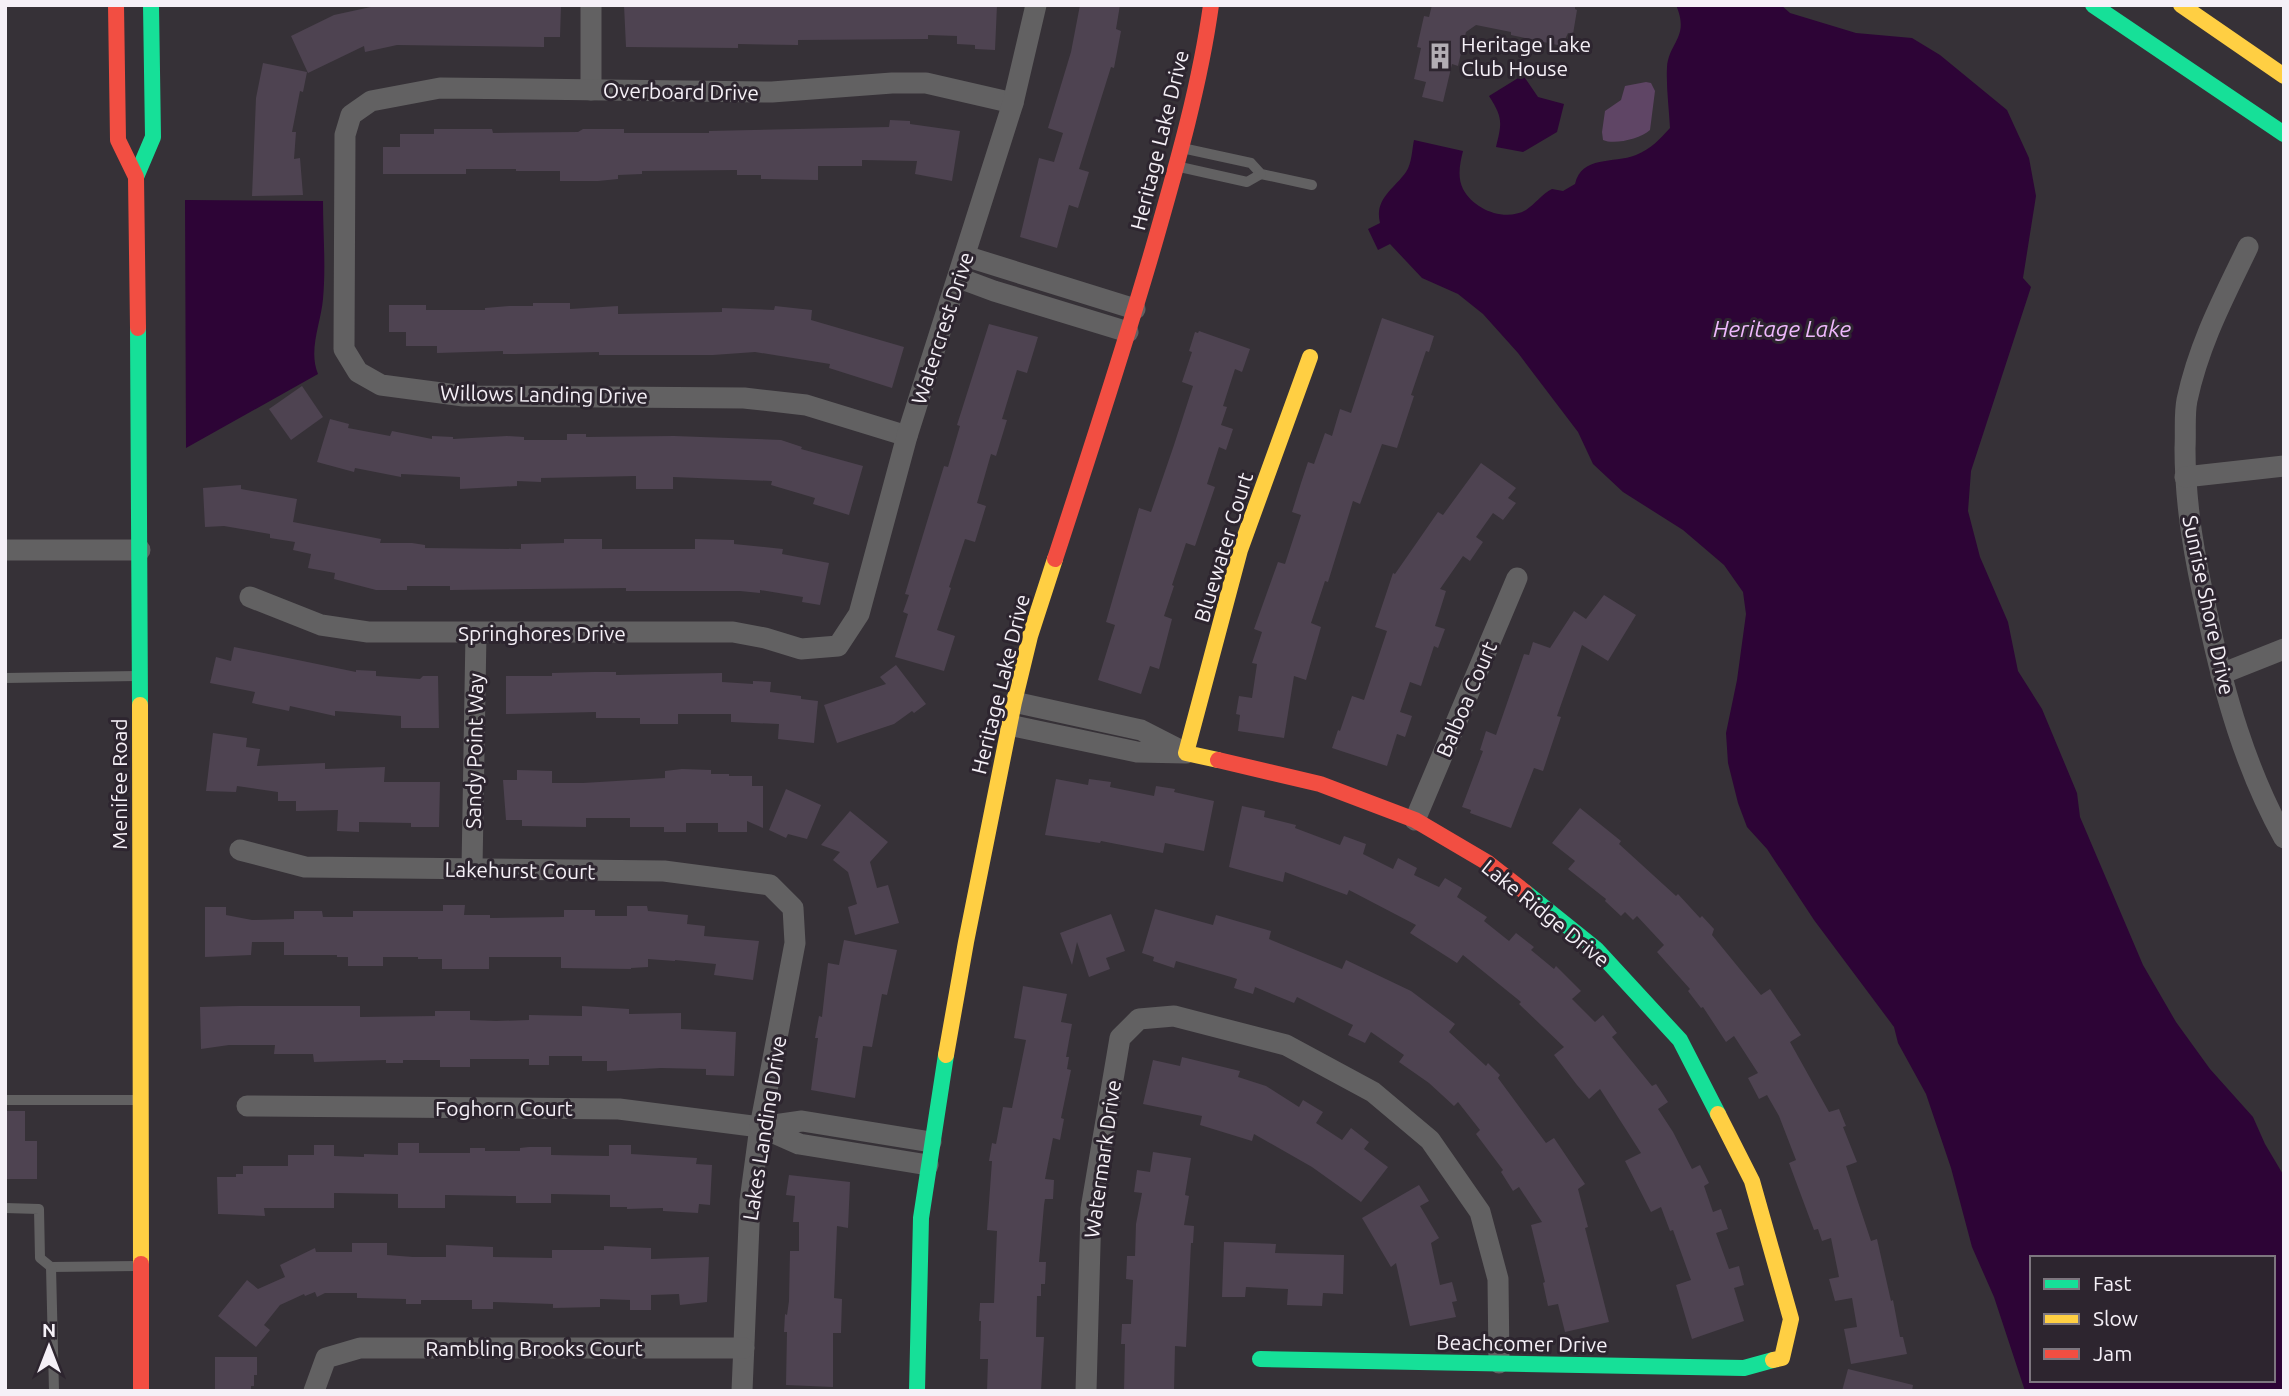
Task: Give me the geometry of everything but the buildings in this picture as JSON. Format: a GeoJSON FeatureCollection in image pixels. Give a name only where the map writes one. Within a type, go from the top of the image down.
{"type":"FeatureCollection","features":[{"type":"Feature","properties":{"kind":"street","name":"Menifee Road"},"geometry":{"type":"LineString","coordinates":[[116,5],[118,140],[135,177],[140,676],[141,1391]]}},
{"type":"Feature","properties":{"kind":"street","name":"Menifee Road"},"geometry":{"type":"LineString","coordinates":[[135,177],[153,137],[151,5]]}},
{"type":"Feature","properties":{"kind":"street"},"geometry":{"type":"LineString","coordinates":[[591,5],[591,90]]}},
{"type":"Feature","properties":{"kind":"street","name":"Watercrest Drive"},"geometry":{"type":"LineString","coordinates":[[838,646],[859,614],[907,436],[1013,103],[1036,5]]}},
{"type":"Feature","properties":{"kind":"street","name":"Heritage Lake Drive"},"geometry":{"type":"LineString","coordinates":[[917,1391],[921,1217],[930,1142],[1009,725],[1030,636],[1128,332],[1177,166],[1204,56],[1211,5]]}},
{"type":"Feature","properties":{"kind":"street"},"geometry":{"type":"LineString","coordinates":[[2093,5],[2284,134]]}},
{"type":"Feature","properties":{"kind":"street"},"geometry":{"type":"LineString","coordinates":[[2181,5],[2284,76]]}},
{"type":"Feature","properties":{"kind":"street","name":"Overboard Drive"},"geometry":{"type":"LineString","coordinates":[[351,115],[371,102],[440,88],[772,92],[926,83],[1013,103]]}},
{"type":"Feature","properties":{"kind":"street","name":"Willows Landing Drive"},"geometry":{"type":"LineString","coordinates":[[351,115],[345,135],[344,349],[358,372],[381,385],[464,396],[744,398],[806,405],[907,436]]}},
{"type":"Feature","properties":{"kind":"street","name":"Sunrise Shore Drive"},"geometry":{"type":"LineString","coordinates":[[2248,247],[2201,346],[2186,404],[2185,477],[2192,543],[2221,674],[2236,728],[2272,817],[2284,838]]}},
{"type":"Feature","properties":{"kind":"street"},"geometry":{"type":"LineString","coordinates":[[965,256],[1135,309]]}},
{"type":"Feature","properties":{"kind":"street"},"geometry":{"type":"LineString","coordinates":[[959,278],[1007,296],[1128,332]]}},
{"type":"Feature","properties":{"kind":"street","name":"Bluewater Court"},"geometry":{"type":"LineString","coordinates":[[1186,753],[1240,550],[1310,357]]}},
{"type":"Feature","properties":{"kind":"street"},"geometry":{"type":"LineString","coordinates":[[2185,477],[2284,466]]}},
{"type":"Feature","properties":{"kind":"street"},"geometry":{"type":"LineString","coordinates":[[5,550],[139,550]]}},
{"type":"Feature","properties":{"kind":"street","name":"Balboa Court"},"geometry":{"type":"LineString","coordinates":[[1415,820],[1517,578]]}},
{"type":"Feature","properties":{"kind":"street","name":"Springhores Drive"},"geometry":{"type":"LineString","coordinates":[[250,597],[321,625],[368,632],[733,632],[801,649],[838,646]]}},
{"type":"Feature","properties":{"kind":"street","name":"Sandy Point Way"},"geometry":{"type":"LineString","coordinates":[[472,869],[476,633]]}},
{"type":"Feature","properties":{"kind":"street"},"geometry":{"type":"LineString","coordinates":[[2221,674],[2284,649]]}},
{"type":"Feature","properties":{"kind":"street","name":"Lake Ridge Drive"},"geometry":{"type":"LineString","coordinates":[[1014,702],[1141,730],[1186,753]]}},
{"type":"Feature","properties":{"kind":"street","name":"Lake Ridge Drive"},"geometry":{"type":"LineString","coordinates":[[1009,725],[1137,752],[1186,753],[1320,784],[1415,820],[1488,863],[1597,949],[1680,1040],[1752,1181],[1791,1319],[1782,1358]]}},
{"type":"Feature","properties":{"kind":"street","name":"Lakehurst Court"},"geometry":{"type":"LineString","coordinates":[[240,850],[305,867],[664,871],[770,885],[793,908]]}},
{"type":"Feature","properties":{"kind":"street","name":"Lakes Landing Drive"},"geometry":{"type":"LineString","coordinates":[[742,1391],[750,1202],[760,1128],[795,943],[793,908]]}},
{"type":"Feature","properties":{"kind":"street","name":"Watermark Drive"},"geometry":{"type":"LineString","coordinates":[[1086,1391],[1091,1209],[1120,1038],[1139,1020],[1174,1016],[1286,1045],[1373,1092],[1430,1140],[1480,1212],[1498,1279],[1499,1363]]}},
{"type":"Feature","properties":{"kind":"street","name":"Foghorn Court"},"geometry":{"type":"LineString","coordinates":[[247,1106],[619,1109],[760,1128]]}},
{"type":"Feature","properties":{"kind":"street"},"geometry":{"type":"LineString","coordinates":[[760,1128],[802,1121],[930,1142]]}},
{"type":"Feature","properties":{"kind":"street"},"geometry":{"type":"LineString","coordinates":[[760,1128],[799,1144],[928,1165]]}},
{"type":"Feature","properties":{"kind":"street","name":"Rambling Brooks Court"},"geometry":{"type":"LineString","coordinates":[[314,1391],[326,1357],[360,1348],[744,1348]]}},
{"type":"Feature","properties":{"kind":"street","name":"Beachcomer Drive"},"geometry":{"type":"LineString","coordinates":[[1260,1359],[1744,1368],[1782,1358]]}},
{"type":"Feature","properties":{"kind":"lane"},"geometry":{"type":"LineString","coordinates":[[1182,148],[1251,163],[1261,174],[1312,185]]}},
{"type":"Feature","properties":{"kind":"lane"},"geometry":{"type":"LineString","coordinates":[[1177,166],[1247,182],[1261,174]]}},
{"type":"Feature","properties":{"kind":"lane"},"geometry":{"type":"LineString","coordinates":[[5,678],[140,676]]}},
{"type":"Feature","properties":{"kind":"lane"},"geometry":{"type":"LineString","coordinates":[[5,1100],[140,1100]]}},
{"type":"Feature","properties":{"kind":"lane"},"geometry":{"type":"LineString","coordinates":[[5,1208],[39,1209],[40,1258],[51,1267],[140,1266]]}},
{"type":"Feature","properties":{"kind":"lane"},"geometry":{"type":"LineString","coordinates":[[51,1267],[54,1391]]}},
{"type":"Feature","properties":{"kind":"shaded area"},"geometry":{"type":"Polygon","coordinates":[[[1651,83],[1655,91],[1650,130],[1627,140],[1603,140],[1605,111],[1621,100],[1625,86],[1651,83]]]}},
{"type":"Feature","properties":{"kind":"water","name":"Heritage Lake"},"geometry":{"type":"Polygon","coordinates":[[[1676,5],[1781,5],[1790,13],[1856,33],[1912,38],[1940,55],[2007,110],[2029,158],[2036,196],[2023,278],[2031,287],[1971,471],[1968,511],[1980,557],[2008,622],[2018,671],[2042,709],[2077,793],[2080,817],[2143,965],[2176,1022],[2210,1069],[2253,1117],[2284,1176],[2284,1391],[2025,1391],[1994,1297],[1972,1247],[1951,1168],[1926,1094],[1898,1043],[1894,1027],[1814,920],[1767,849],[1747,827],[1738,803],[1728,763],[1726,733],[1746,614],[1743,592],[1724,565],[1683,530],[1623,492],[1593,464],[1578,432],[1518,353],[1483,314],[1458,294],[1422,278],[1390,244],[1378,250],[1368,229],[1380,223],[1382,201],[1408,168],[1414,140],[1463,151],[1460,180],[1468,196],[1482,208],[1509,215],[1526,210],[1552,189],[1563,191],[1575,184],[1584,168],[1591,164],[1627,158],[1646,150],[1670,128],[1667,67],[1681,25],[1676,5]]]}},
{"type":"Feature","properties":{"kind":"water"},"geometry":{"type":"Polygon","coordinates":[[[1523,75],[1538,97],[1564,104],[1557,132],[1523,152],[1496,147],[1500,120],[1489,96],[1523,75]]]}},
{"type":"Feature","properties":{"kind":"water"},"geometry":{"type":"Polygon","coordinates":[[[185,200],[323,201],[324,262],[323,299],[314,356],[318,374],[186,448],[185,200]]]}},
{"type":"Feature","properties":{"kind":"traffic: fast"},"geometry":{"type":"LineString","coordinates":[[136,177],[153,137],[151,5]]}},
{"type":"Feature","properties":{"kind":"traffic: fast"},"geometry":{"type":"LineString","coordinates":[[2093,5],[2284,134]]}},
{"type":"Feature","properties":{"kind":"traffic: fast"},"geometry":{"type":"LineString","coordinates":[[138,328],[140,705]]}},
{"type":"Feature","properties":{"kind":"traffic: fast"},"geometry":{"type":"LineString","coordinates":[[1525,892],[1596,949],[1680,1040],[1718,1114]]}},
{"type":"Feature","properties":{"kind":"traffic: fast"},"geometry":{"type":"LineString","coordinates":[[917,1391],[921,1218],[946,1055]]}},
{"type":"Feature","properties":{"kind":"traffic: fast"},"geometry":{"type":"LineString","coordinates":[[1260,1359],[1744,1368],[1773,1360]]}},
{"type":"Feature","properties":{"kind":"traffic: slow"},"geometry":{"type":"LineString","coordinates":[[2181,5],[2284,76]]}},
{"type":"Feature","properties":{"kind":"traffic: slow"},"geometry":{"type":"LineString","coordinates":[[1218,760],[1186,753],[1240,550],[1310,357]]}},
{"type":"Feature","properties":{"kind":"traffic: slow"},"geometry":{"type":"LineString","coordinates":[[946,1055],[1014,702],[1030,636],[1055,559]]}},
{"type":"Feature","properties":{"kind":"traffic: slow"},"geometry":{"type":"LineString","coordinates":[[140,705],[141,1264]]}},
{"type":"Feature","properties":{"kind":"traffic: slow"},"geometry":{"type":"LineString","coordinates":[[1718,1114],[1752,1181],[1791,1319],[1782,1358],[1773,1360]]}},
{"type":"Feature","properties":{"kind":"traffic: jam"},"geometry":{"type":"LineString","coordinates":[[116,5],[118,140],[136,177],[138,328]]}},
{"type":"Feature","properties":{"kind":"traffic: jam"},"geometry":{"type":"LineString","coordinates":[[1055,559],[1120,359],[1164,209],[1195,93],[1211,5]]}},
{"type":"Feature","properties":{"kind":"traffic: jam"},"geometry":{"type":"LineString","coordinates":[[1218,760],[1320,784],[1415,820],[1488,863],[1525,892]]}},
{"type":"Feature","properties":{"kind":"traffic: jam"},"geometry":{"type":"LineString","coordinates":[[141,1264],[141,1391]]}},
{"type":"Feature","properties":{"kind":"place","name":"Heritage Lake Club House"},"geometry":{"type":"Point","coordinates":[1440,56]}}]}
